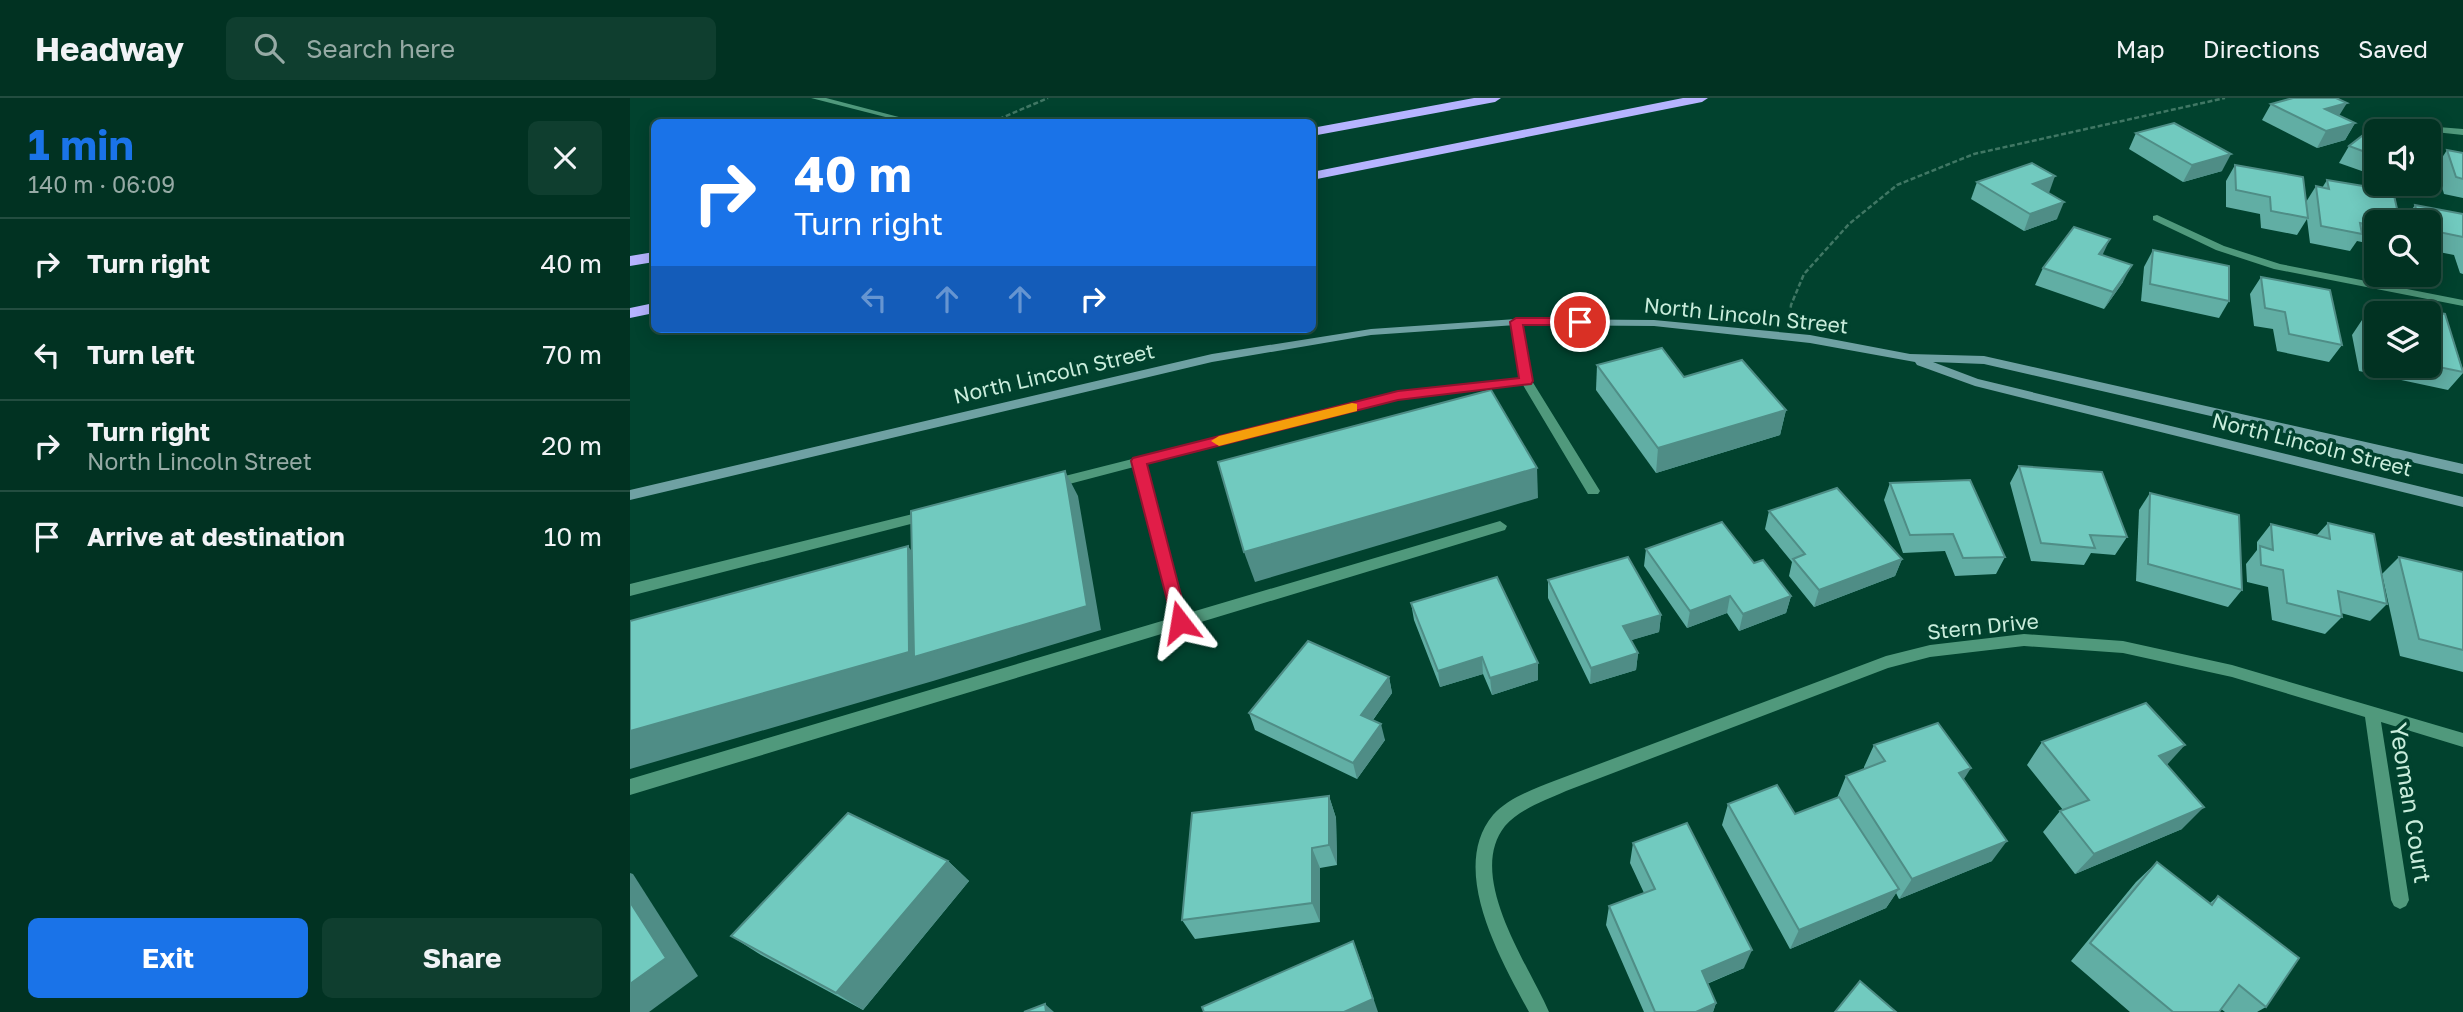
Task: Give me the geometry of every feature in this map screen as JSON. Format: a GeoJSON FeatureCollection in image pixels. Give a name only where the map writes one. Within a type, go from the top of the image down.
{"type":"FeatureCollection","features":[{"type":"Feature","properties":{"kind":"highway"},"geometry":{"type":"LineString","coordinates":[[1316,131],[1495,98]]}},
{"type":"Feature","properties":{"kind":"highway"},"geometry":{"type":"LineString","coordinates":[[1316,175],[1702,98]]}},
{"type":"Feature","properties":{"kind":"highway"},"geometry":{"type":"LineString","coordinates":[[630,261],[651,258]]}},
{"type":"Feature","properties":{"kind":"highway"},"geometry":{"type":"LineString","coordinates":[[630,313],[651,310]]}},
{"type":"Feature","properties":{"kind":"street"},"geometry":{"type":"LineString","coordinates":[[815,98],[902,119]]}},
{"type":"Feature","properties":{"kind":"street"},"geometry":{"type":"LineString","coordinates":[[2441,130],[2463,132]]}},
{"type":"Feature","properties":{"kind":"street"},"geometry":{"type":"LineString","coordinates":[[2157,218],[2220,248],[2278,267],[2463,303]]}},
{"type":"Feature","properties":{"kind":"street"},"geometry":{"type":"LineString","coordinates":[[1516,322],[1526,381],[1593,491]]}},
{"type":"Feature","properties":{"kind":"street","name":"North Lincoln Street"},"geometry":{"type":"LineString","coordinates":[[630,495],[1246,351],[1371,332],[1516,322],[1654,323],[1789,336],[1910,358],[1984,360],[2463,469]]}},
{"type":"Feature","properties":{"kind":"street","name":"North Lincoln Street"},"geometry":{"type":"LineString","coordinates":[[1910,358],[1975,382],[2463,502]]}},
{"type":"Feature","properties":{"kind":"street"},"geometry":{"type":"LineString","coordinates":[[1045,485],[1398,396],[1526,381]]}},
{"type":"Feature","properties":{"kind":"street"},"geometry":{"type":"LineString","coordinates":[[1139,461],[1180,622]]}},
{"type":"Feature","properties":{"kind":"street"},"geometry":{"type":"LineString","coordinates":[[630,590],[938,512]]}},
{"type":"Feature","properties":{"kind":"street"},"geometry":{"type":"LineString","coordinates":[[630,787],[1500,526]]}},
{"type":"Feature","properties":{"kind":"street","name":"Stern Drive"},"geometry":{"type":"LineString","coordinates":[[1539,1012],[1494,917],[1488,893],[1483,853],[1497,822],[1514,808],[1560,786],[1886,662],[1930,651],[2024,640],[2123,647],[2232,671],[2463,740]]}},
{"type":"Feature","properties":{"kind":"street","name":"Yeoman Court"},"geometry":{"type":"LineString","coordinates":[[2372,713],[2400,900]]}},
{"type":"Feature","properties":{"kind":"path"},"geometry":{"type":"LineString","coordinates":[[999,119],[1048,98]]}},
{"type":"Feature","properties":{"kind":"path"},"geometry":{"type":"LineString","coordinates":[[1789,336],[1791,305],[1804,274],[1849,225],[1897,185],[1974,154],[2225,98]]}},
{"type":"Feature","properties":{"kind":"building"},"geometry":{"type":"Polygon","coordinates":[[[2293,98],[2336,98],[2347,103],[2325,109],[2355,123],[2326,131],[2271,104],[2293,98]]]}},
{"type":"Feature","properties":{"kind":"building"},"geometry":{"type":"Polygon","coordinates":[[[2174,123],[2231,154],[2192,165],[2136,133],[2174,123]]]}},
{"type":"Feature","properties":{"kind":"building"},"geometry":{"type":"Polygon","coordinates":[[[2364,134],[2364,152],[2349,146],[2364,134]]]}},
{"type":"Feature","properties":{"kind":"building"},"geometry":{"type":"Polygon","coordinates":[[[2447,150],[2463,153],[2463,179],[2456,177],[2447,150]]]}},
{"type":"Feature","properties":{"kind":"building"},"geometry":{"type":"Polygon","coordinates":[[[2032,163],[2055,176],[2033,184],[2064,202],[2030,214],[1977,182],[2032,163]]]}},
{"type":"Feature","properties":{"kind":"building"},"geometry":{"type":"Polygon","coordinates":[[[2235,165],[2303,177],[2308,218],[2271,211],[2270,197],[2236,190],[2235,165]]]}},
{"type":"Feature","properties":{"kind":"building"},"geometry":{"type":"Polygon","coordinates":[[[2327,180],[2364,186],[2364,196],[2394,196],[2397,210],[2364,210],[2364,224],[2360,223],[2362,234],[2321,226],[2316,186],[2329,189],[2327,180]]]}},
{"type":"Feature","properties":{"kind":"building"},"geometry":{"type":"Polygon","coordinates":[[[2415,205],[2463,214],[2463,237],[2441,232],[2441,210],[2416,210],[2415,205]]]}},
{"type":"Feature","properties":{"kind":"building"},"geometry":{"type":"Polygon","coordinates":[[[2074,227],[2110,239],[2099,254],[2132,265],[2113,292],[2043,268],[2074,227]]]}},
{"type":"Feature","properties":{"kind":"building"},"geometry":{"type":"Polygon","coordinates":[[[2153,250],[2229,266],[2229,301],[2150,284],[2153,250]]]}},
{"type":"Feature","properties":{"kind":"building"},"geometry":{"type":"Polygon","coordinates":[[[2261,277],[2330,290],[2342,345],[2289,334],[2285,312],[2265,308],[2261,277]]]}},
{"type":"Feature","properties":{"kind":"building"},"geometry":{"type":"Polygon","coordinates":[[[2441,313],[2445,314],[2463,372],[2441,367],[2441,313]]]}},
{"type":"Feature","properties":{"kind":"building"},"geometry":{"type":"Polygon","coordinates":[[[1662,348],[1684,377],[1742,360],[1786,410],[1658,448],[1597,365],[1662,348]]]}},
{"type":"Feature","properties":{"kind":"building"},"geometry":{"type":"Polygon","coordinates":[[[1491,390],[1537,468],[1244,552],[1218,462],[1491,390]]]}},
{"type":"Feature","properties":{"kind":"building"},"geometry":{"type":"Polygon","coordinates":[[[2019,466],[2102,472],[2127,537],[2090,535],[2095,548],[2041,543],[2019,466]]]}},
{"type":"Feature","properties":{"kind":"building"},"geometry":{"type":"Polygon","coordinates":[[[1065,471],[1087,606],[914,657],[911,511],[1065,471]]]}},
{"type":"Feature","properties":{"kind":"building"},"geometry":{"type":"Polygon","coordinates":[[[1970,480],[2005,557],[1963,558],[1953,534],[1910,535],[1890,483],[1970,480]]]}},
{"type":"Feature","properties":{"kind":"building"},"geometry":{"type":"Polygon","coordinates":[[[1837,488],[1902,559],[1819,590],[1793,559],[1805,554],[1769,511],[1837,488]]]}},
{"type":"Feature","properties":{"kind":"building"},"geometry":{"type":"Polygon","coordinates":[[[2150,493],[2239,515],[2242,590],[2148,564],[2150,493]]]}},
{"type":"Feature","properties":{"kind":"building"},"geometry":{"type":"Polygon","coordinates":[[[1722,522],[1754,563],[1763,560],[1791,596],[1743,614],[1730,596],[1690,611],[1646,549],[1722,522]]]}},
{"type":"Feature","properties":{"kind":"building"},"geometry":{"type":"Polygon","coordinates":[[[2328,523],[2374,534],[2387,604],[2338,591],[2342,617],[2287,603],[2283,570],[2261,565],[2260,546],[2273,550],[2271,524],[2330,539],[2328,523]]]}},
{"type":"Feature","properties":{"kind":"building"},"geometry":{"type":"Polygon","coordinates":[[[908,546],[909,652],[630,731],[630,621],[908,546]]]}},
{"type":"Feature","properties":{"kind":"building"},"geometry":{"type":"Polygon","coordinates":[[[1628,557],[1661,615],[1623,626],[1638,653],[1591,668],[1548,580],[1628,557]]]}},
{"type":"Feature","properties":{"kind":"building"},"geometry":{"type":"Polygon","coordinates":[[[2399,557],[2463,572],[2463,650],[2419,639],[2399,557]]]}},
{"type":"Feature","properties":{"kind":"building"},"geometry":{"type":"Polygon","coordinates":[[[1497,577],[1538,663],[1490,678],[1482,657],[1438,671],[1411,603],[1497,577]]]}},
{"type":"Feature","properties":{"kind":"building"},"geometry":{"type":"Polygon","coordinates":[[[1308,641],[1389,677],[1361,715],[1381,724],[1353,763],[1249,713],[1308,641]]]}},
{"type":"Feature","properties":{"kind":"building"},"geometry":{"type":"Polygon","coordinates":[[[2146,703],[2185,745],[2159,756],[2204,807],[2094,854],[2060,811],[2089,800],[2042,742],[2146,703]]]}},
{"type":"Feature","properties":{"kind":"building"},"geometry":{"type":"Polygon","coordinates":[[[1938,723],[1971,768],[1959,773],[2007,841],[1912,879],[1846,776],[1885,761],[1874,745],[1938,723]]]}},
{"type":"Feature","properties":{"kind":"building"},"geometry":{"type":"Polygon","coordinates":[[[1777,785],[1795,814],[1839,797],[1899,889],[1799,930],[1728,804],[1777,785]]]}},
{"type":"Feature","properties":{"kind":"building"},"geometry":{"type":"Polygon","coordinates":[[[1329,796],[1329,845],[1312,848],[1312,903],[1182,920],[1192,813],[1329,796]]]}},
{"type":"Feature","properties":{"kind":"building"},"geometry":{"type":"Polygon","coordinates":[[[848,813],[948,861],[836,993],[731,936],[848,813]]]}},
{"type":"Feature","properties":{"kind":"building"},"geometry":{"type":"Polygon","coordinates":[[[1687,823],[1752,950],[1702,971],[1716,1003],[1696,1012],[1655,1012],[1609,906],[1655,889],[1633,843],[1687,823]]]}},
{"type":"Feature","properties":{"kind":"building"},"geometry":{"type":"Polygon","coordinates":[[[2157,862],[2212,905],[2218,896],[2299,958],[2266,1007],[2239,985],[2219,1012],[2173,1012],[2090,943],[2157,862]]]}},
{"type":"Feature","properties":{"kind":"building"},"geometry":{"type":"Polygon","coordinates":[[[630,902],[666,958],[630,984],[630,902]]]}},
{"type":"Feature","properties":{"kind":"building"},"geometry":{"type":"Polygon","coordinates":[[[1353,941],[1373,999],[1344,1012],[1204,1012],[1202,1007],[1353,941]]]}},
{"type":"Feature","properties":{"kind":"building"},"geometry":{"type":"Polygon","coordinates":[[[1860,981],[1896,1012],[1835,1012],[1860,981]]]}},
{"type":"Feature","properties":{"kind":"building"},"geometry":{"type":"Polygon","coordinates":[[[1045,1004],[1046,1012],[1024,1012],[1045,1004]]]}},
{"type":"Feature","properties":{"kind":"slow traffic"},"geometry":{"type":"LineString","coordinates":[[1219,441],[1352,407]]}},
{"type":"Feature","properties":{"kind":"route"},"geometry":{"type":"LineString","coordinates":[[1180,622],[1139,461],[1398,396],[1526,381],[1516,322],[1580,322]]}}]}
